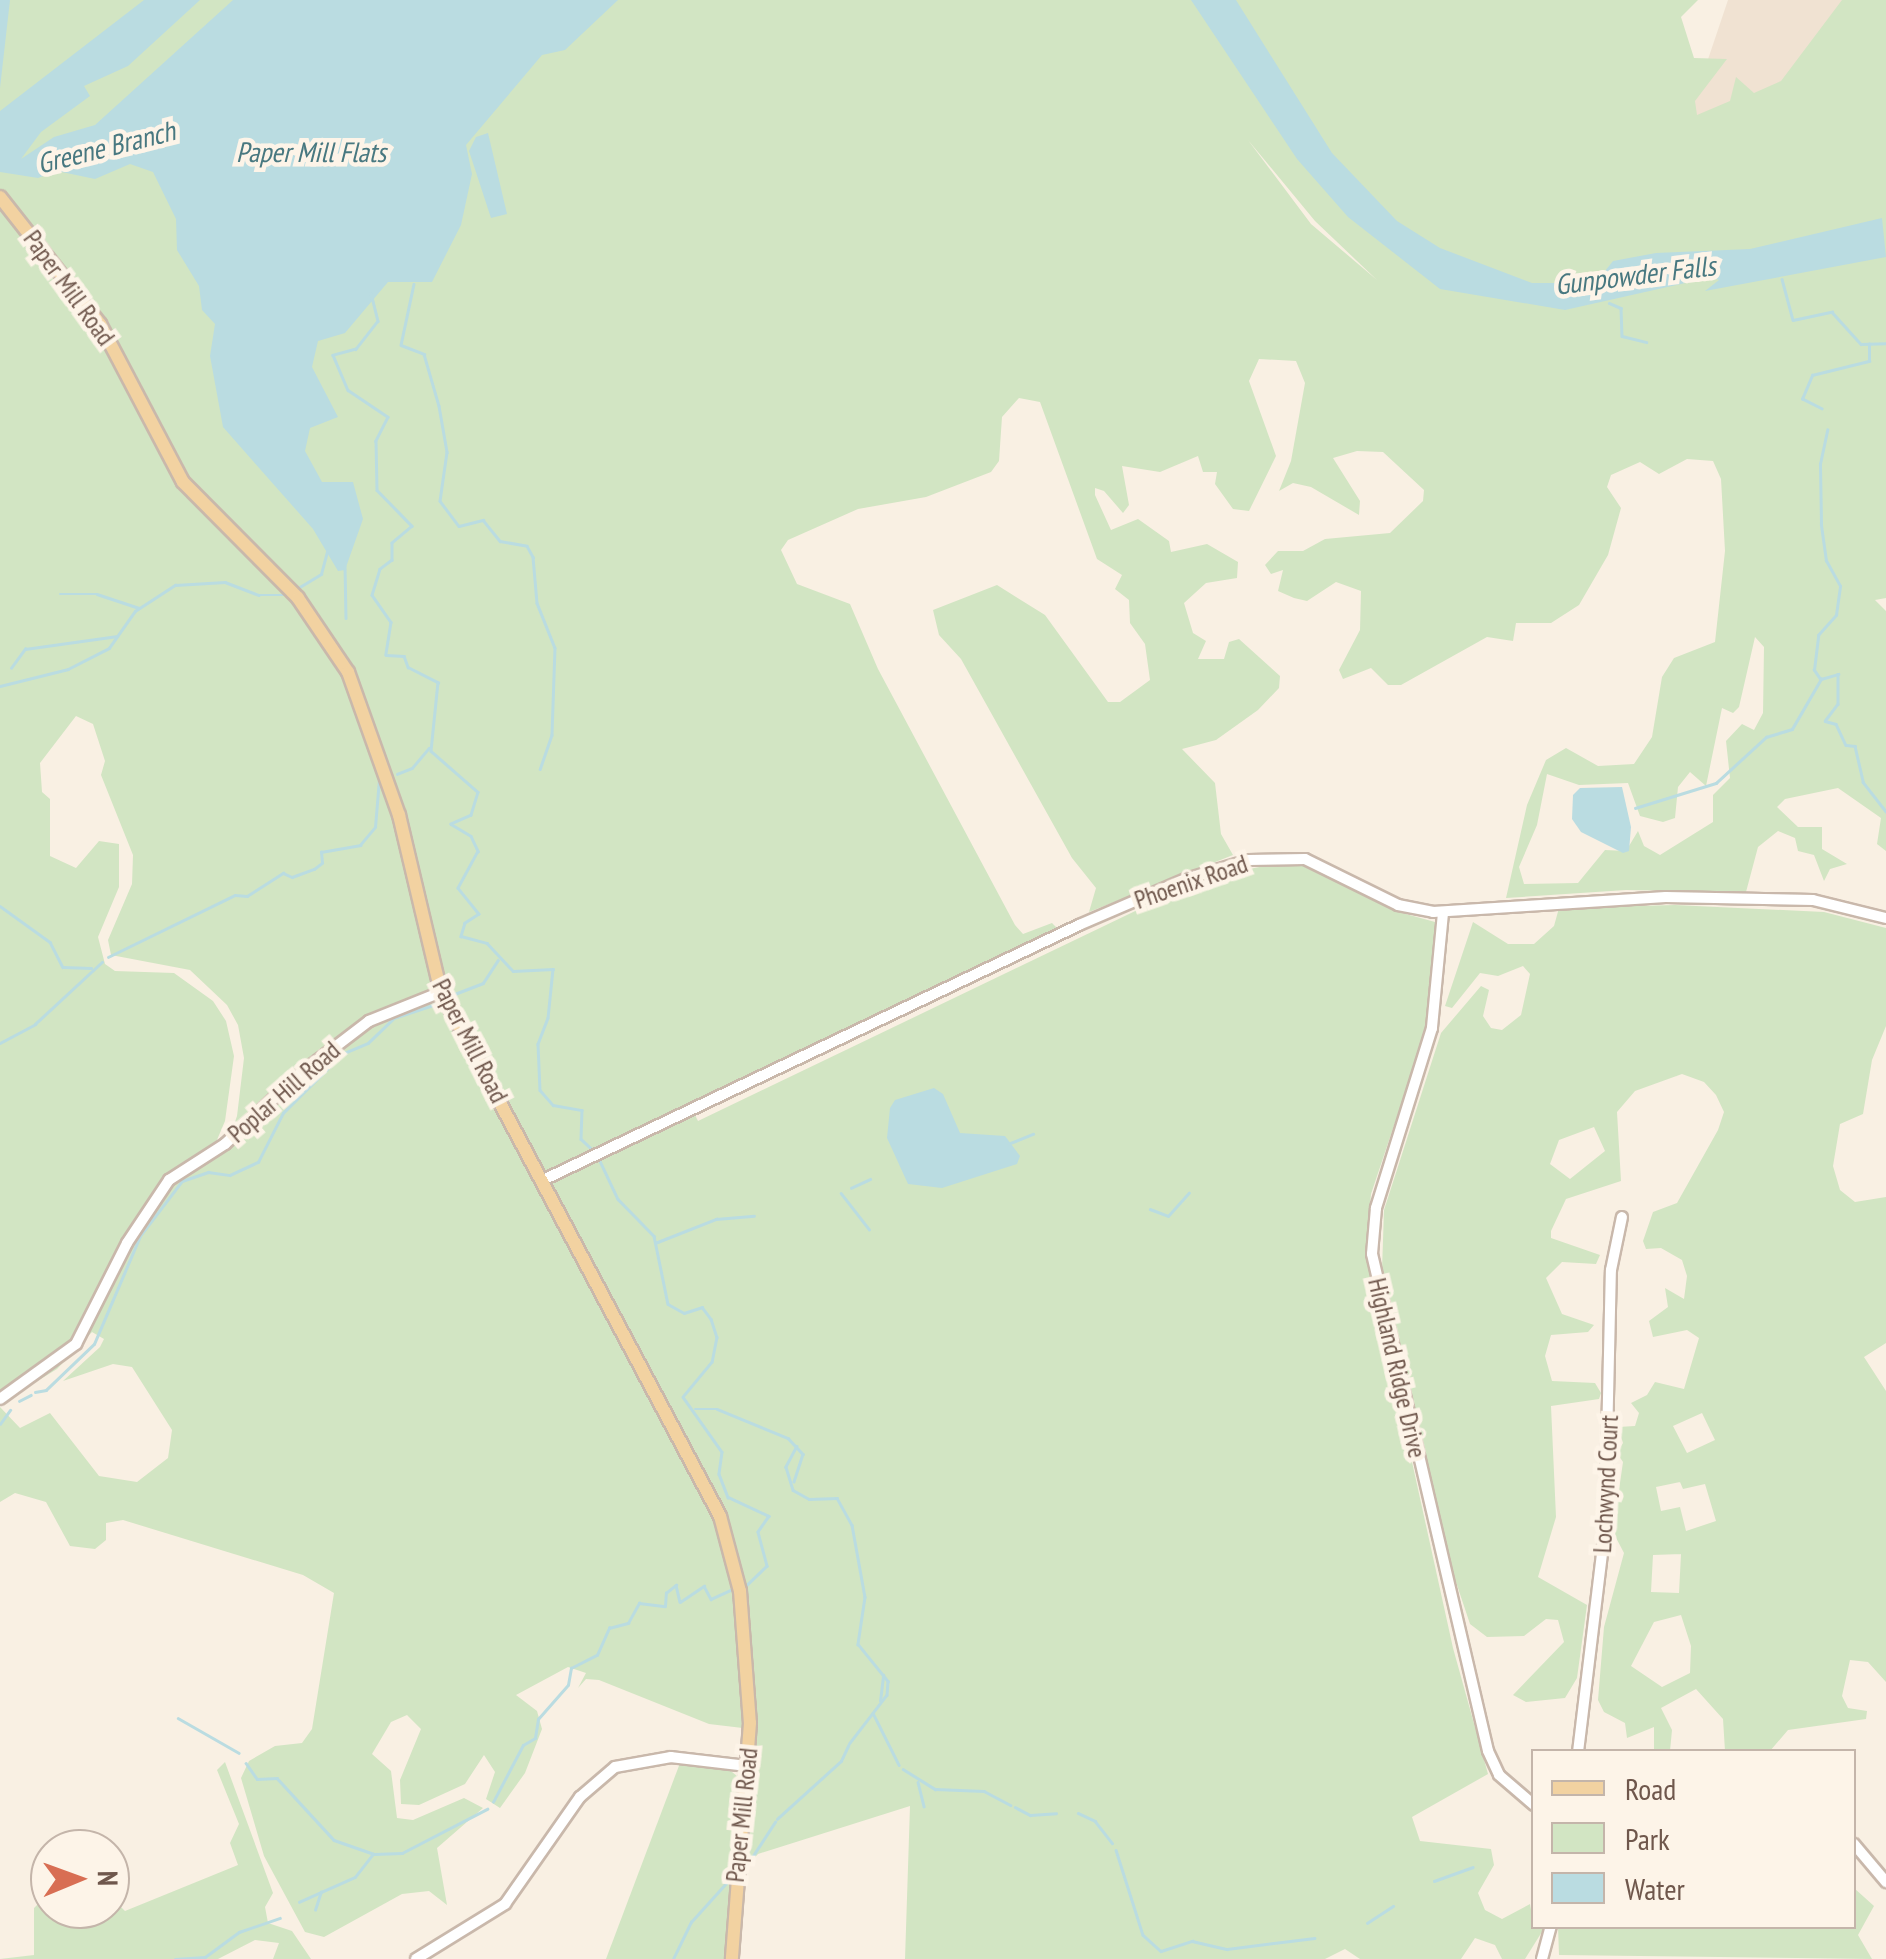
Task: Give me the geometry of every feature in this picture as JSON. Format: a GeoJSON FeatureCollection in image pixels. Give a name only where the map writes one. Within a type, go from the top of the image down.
{"type":"FeatureCollection","features":[{"type":"Feature","properties":{"kind":"main road","name":"Paper Mill Road"},"geometry":{"type":"LineString","coordinates":[[0,197],[100,324],[183,482],[298,598],[348,672],[396,802],[441,992],[544,1180],[727,1536],[744,1624],[748,1766],[736,1857],[732,1959]]}},
{"type":"Feature","properties":{"kind":"street","name":"Phoenix Road"},"geometry":{"type":"LineString","coordinates":[[544,1180],[1062,932],[1220,867],[1305,858],[1398,905],[1443,913],[1666,897],[1813,900],[1886,918]]}},
{"type":"Feature","properties":{"kind":"street","name":"Highland Ridge Drive"},"geometry":{"type":"LineString","coordinates":[[1443,913],[1432,1028],[1376,1208],[1372,1254],[1488,1750],[1499,1776],[1531,1803]]}},
{"type":"Feature","properties":{"kind":"street","name":"Poplar Hill Road"},"geometry":{"type":"LineString","coordinates":[[0,1398],[76,1344],[169,1180],[236,1136],[358,1029],[441,992]]}},
{"type":"Feature","properties":{"kind":"street","name":"Lochwynd Court"},"geometry":{"type":"LineString","coordinates":[[1578,1749],[1605,1530],[1611,1270],[1622,1217]]}},
{"type":"Feature","properties":{"kind":"street"},"geometry":{"type":"LineString","coordinates":[[416,1959],[505,1904],[580,1797],[615,1767],[670,1757],[748,1766]]}},
{"type":"Feature","properties":{"kind":"street"},"geometry":{"type":"LineString","coordinates":[[1856,1846],[1886,1882]]}},
{"type":"Feature","properties":{"kind":"street"},"geometry":{"type":"LineString","coordinates":[[1542,1959],[1550,1929]]}},
{"type":"Feature","properties":{"kind":"shaded area"},"geometry":{"type":"Polygon","coordinates":[[[1728,0],[1886,0],[1672,166],[1728,0]]]}},
{"type":"Feature","properties":{"kind":"green space"},"geometry":{"type":"Polygon","coordinates":[[[0,0],[1698,0],[1681,17],[1694,58],[1727,59],[1695,101],[1697,115],[1730,101],[1736,77],[1754,93],[1781,81],[1842,0],[1886,0],[1886,598],[1875,600],[1886,611],[1886,851],[1877,844],[1881,818],[1838,788],[1785,799],[1777,807],[1798,827],[1822,827],[1822,849],[1847,864],[1830,869],[1824,881],[1814,855],[1798,851],[1795,838],[1778,831],[1758,847],[1746,892],[1626,890],[1506,898],[1527,805],[1546,760],[1566,748],[1598,766],[1634,764],[1652,737],[1662,677],[1674,658],[1715,642],[1725,551],[1721,479],[1713,461],[1687,459],[1659,474],[1640,462],[1611,475],[1607,487],[1621,508],[1608,555],[1579,605],[1551,623],[1516,623],[1513,641],[1487,637],[1401,685],[1388,685],[1371,668],[1343,679],[1339,670],[1360,630],[1361,591],[1336,582],[1307,601],[1294,598],[1278,591],[1283,570],[1271,574],[1265,565],[1278,551],[1303,551],[1325,539],[1390,533],[1423,501],[1424,490],[1383,452],[1357,451],[1333,458],[1360,501],[1359,515],[1311,487],[1293,483],[1279,491],[1291,461],[1305,383],[1296,361],[1259,359],[1249,381],[1276,456],[1249,511],[1233,509],[1215,484],[1217,472],[1203,472],[1198,456],[1160,472],[1122,466],[1129,505],[1123,513],[1104,491],[1095,488],[1111,530],[1138,519],[1169,541],[1171,552],[1207,544],[1238,562],[1237,578],[1206,583],[1184,603],[1193,633],[1206,641],[1198,659],[1224,659],[1229,642],[1239,639],[1280,676],[1279,688],[1258,710],[1216,740],[1182,749],[1215,783],[1221,834],[1233,855],[1089,912],[1096,888],[1072,858],[961,659],[939,635],[933,610],[997,585],[1045,615],[1108,702],[1120,702],[1150,680],[1145,644],[1130,623],[1129,600],[1115,589],[1122,575],[1097,559],[1040,402],[1019,398],[1002,417],[999,461],[991,472],[926,497],[858,509],[788,540],[781,550],[797,584],[850,604],[878,669],[1015,925],[1023,934],[1052,923],[1057,928],[690,1105],[698,1121],[1204,878],[1294,860],[1395,911],[1435,922],[1434,987],[1423,1039],[1371,1194],[1366,1253],[1453,1648],[1488,1774],[1412,1817],[1420,1841],[1491,1849],[1494,1865],[1478,1893],[1485,1910],[1502,1919],[1530,1904],[1531,1929],[1544,1929],[1525,1959],[1502,1959],[1495,1945],[1475,1938],[1461,1959],[1360,1959],[1345,1949],[1325,1959],[905,1959],[910,1806],[758,1854],[743,1871],[756,1714],[751,1729],[709,1724],[599,1680],[586,1679],[578,1688],[586,1673],[568,1667],[516,1695],[537,1711],[542,1729],[525,1773],[500,1808],[486,1799],[495,1772],[484,1755],[465,1784],[419,1805],[401,1804],[400,1780],[421,1729],[407,1715],[391,1722],[372,1754],[391,1771],[397,1818],[413,1820],[464,1798],[483,1808],[437,1848],[447,1905],[429,1891],[402,1894],[324,1937],[305,1932],[264,1856],[241,1778],[249,1761],[275,1746],[302,1743],[312,1729],[334,1593],[303,1575],[123,1520],[106,1523],[106,1540],[95,1549],[70,1546],[46,1502],[15,1493],[0,1502],[0,1407],[20,1428],[50,1413],[99,1476],[137,1482],[168,1458],[172,1430],[132,1367],[113,1364],[63,1381],[104,1339],[92,1332],[57,1369],[0,1404],[0,0]],[[1248,140],[1311,224],[1377,280],[1315,221],[1248,140]],[[1755,637],[1739,707],[1733,713],[1722,708],[1706,786],[1690,772],[1678,787],[1675,818],[1663,822],[1640,816],[1628,783],[1579,785],[1547,774],[1537,825],[1519,867],[1524,884],[1578,883],[1605,850],[1626,851],[1638,831],[1644,846],[1660,855],[1713,822],[1713,795],[1730,778],[1726,741],[1742,724],[1754,730],[1763,713],[1764,647],[1755,637]],[[76,716],[40,763],[42,792],[50,799],[50,856],[76,868],[99,841],[119,844],[119,887],[98,937],[105,964],[115,971],[174,973],[213,1001],[226,1021],[234,1056],[225,1121],[214,1147],[229,1139],[237,1116],[244,1058],[238,1025],[227,1005],[190,970],[111,955],[108,940],[132,884],[133,855],[101,775],[105,761],[93,724],[76,716]]]}},
{"type":"Feature","properties":{"kind":"green space"},"geometry":{"type":"Polygon","coordinates":[[[1675,905],[1824,912],[1886,928],[1886,1026],[1872,1060],[1863,1114],[1840,1124],[1833,1166],[1840,1190],[1855,1202],[1886,1197],[1886,1343],[1864,1357],[1886,1391],[1886,1682],[1868,1662],[1850,1660],[1842,1696],[1848,1708],[1867,1711],[1866,1719],[1788,1730],[1772,1749],[1725,1749],[1723,1719],[1696,1689],[1661,1708],[1672,1730],[1670,1749],[1654,1749],[1654,1727],[1627,1738],[1625,1723],[1604,1712],[1598,1700],[1604,1627],[1624,1553],[1613,1532],[1623,1462],[1617,1453],[1623,1443],[1618,1427],[1635,1426],[1639,1413],[1631,1403],[1647,1395],[1655,1382],[1684,1389],[1699,1338],[1687,1330],[1653,1337],[1649,1321],[1668,1307],[1665,1288],[1684,1299],[1687,1276],[1682,1260],[1661,1248],[1646,1249],[1643,1241],[1653,1212],[1677,1203],[1724,1112],[1704,1082],[1682,1074],[1635,1091],[1617,1112],[1621,1181],[1566,1199],[1551,1231],[1551,1238],[1600,1255],[1596,1264],[1562,1262],[1546,1278],[1562,1314],[1594,1325],[1588,1332],[1551,1335],[1545,1356],[1552,1381],[1595,1383],[1601,1393],[1599,1399],[1551,1406],[1556,1517],[1538,1577],[1587,1605],[1577,1678],[1565,1698],[1526,1702],[1513,1695],[1564,1642],[1558,1620],[1546,1619],[1524,1636],[1487,1637],[1470,1624],[1447,1555],[1382,1270],[1384,1210],[1441,1033],[1481,986],[1489,990],[1483,1016],[1491,1028],[1502,1030],[1521,1015],[1530,974],[1523,966],[1498,976],[1480,973],[1452,1008],[1445,1006],[1473,922],[1508,944],[1534,944],[1554,926],[1559,908],[1675,905]],[[1594,1127],[1559,1140],[1550,1164],[1570,1179],[1605,1151],[1594,1127]],[[1702,1413],[1673,1426],[1687,1453],[1715,1440],[1702,1413]],[[1680,1482],[1656,1487],[1661,1511],[1680,1507],[1686,1531],[1716,1521],[1705,1484],[1683,1489],[1680,1482]],[[1681,1554],[1653,1555],[1651,1592],[1679,1593],[1681,1554]],[[1681,1615],[1654,1622],[1631,1666],[1662,1687],[1690,1673],[1691,1646],[1681,1615]]]}},
{"type":"Feature","properties":{"kind":"green space"},"geometry":{"type":"Polygon","coordinates":[[[225,1762],[273,1893],[265,1907],[268,1923],[292,1931],[311,1959],[273,1959],[279,1943],[255,1940],[218,1959],[0,1959],[34,1955],[34,1929],[130,1929],[130,1909],[238,1865],[230,1843],[239,1824],[217,1770],[225,1762]]]}},
{"type":"Feature","properties":{"kind":"green space"},"geometry":{"type":"Polygon","coordinates":[[[680,1763],[727,1768],[737,1776],[727,1959],[606,1959],[680,1763]]]}},
{"type":"Feature","properties":{"kind":"green space"},"geometry":{"type":"Polygon","coordinates":[[[1856,1890],[1874,1906],[1858,1935],[1872,1959],[1559,1955],[1558,1929],[1856,1929],[1856,1890]]]}},
{"type":"Feature","properties":{"kind":"water"},"geometry":{"type":"Polygon","coordinates":[[[0,0],[10,0],[0,88],[0,0]]]}},
{"type":"Feature","properties":{"kind":"water","name":"Paper Mill Flats"},"geometry":{"type":"Polygon","coordinates":[[[144,0],[200,0],[128,66],[84,86],[90,96],[41,132],[21,159],[54,137],[95,125],[233,0],[618,0],[565,50],[542,55],[466,145],[472,174],[461,225],[432,282],[388,282],[345,333],[318,341],[312,367],[338,417],[310,428],[305,451],[322,482],[353,482],[363,519],[345,570],[338,571],[313,529],[223,427],[210,356],[215,324],[202,310],[199,286],[177,250],[176,219],[153,172],[130,164],[95,179],[57,171],[38,178],[0,172],[0,111],[144,0]]]}},
{"type":"Feature","properties":{"kind":"water","name":"Gunpowder Falls"},"geometry":{"type":"Polygon","coordinates":[[[1191,0],[1236,0],[1332,153],[1397,221],[1440,248],[1532,283],[1571,283],[1605,271],[1613,261],[1656,253],[1750,249],[1882,218],[1886,257],[1705,291],[1719,280],[1712,277],[1565,310],[1440,289],[1348,217],[1297,159],[1191,0]]]}},
{"type":"Feature","properties":{"kind":"water"},"geometry":{"type":"Polygon","coordinates":[[[488,133],[507,214],[491,218],[469,151],[476,137],[488,133]]]}},
{"type":"Feature","properties":{"kind":"water"},"geometry":{"type":"Polygon","coordinates":[[[1622,787],[1631,827],[1629,851],[1623,853],[1581,832],[1572,819],[1573,795],[1580,788],[1622,787]]]}},
{"type":"Feature","properties":{"kind":"water"},"geometry":{"type":"Polygon","coordinates":[[[934,1088],[943,1094],[960,1133],[1005,1136],[1020,1156],[1017,1164],[942,1188],[908,1184],[887,1138],[890,1108],[895,1100],[934,1088]]]}},
{"type":"Feature","properties":{"kind":"waterway"},"geometry":{"type":"LineString","coordinates":[[1782,279],[1793,320],[1832,312],[1861,344],[1886,343]]}},
{"type":"Feature","properties":{"kind":"waterway"},"geometry":{"type":"LineString","coordinates":[[414,284],[401,345],[424,354],[439,406],[447,452],[440,501],[459,526],[483,520],[500,541],[527,546],[533,557],[537,603],[555,648],[552,735],[540,769]]}},
{"type":"Feature","properties":{"kind":"waterway","name":"Greene Branch"},"geometry":{"type":"LineString","coordinates":[[371,293],[378,321],[356,349],[333,355],[348,390],[388,417],[376,441],[377,490],[412,526],[392,543],[392,560],[380,569],[372,595],[391,622],[386,655],[404,656],[408,667],[438,682],[431,751],[478,792],[471,815],[451,824],[471,836],[478,851],[458,888],[479,914],[465,923],[461,936],[487,943],[513,971],[553,969],[548,1018],[538,1044],[540,1090],[553,1105],[582,1110],[581,1139],[593,1150]]}},
{"type":"Feature","properties":{"kind":"waterway","name":"Gunpowder Falls"},"geometry":{"type":"LineString","coordinates":[[1609,303],[1621,308],[1622,336],[1646,342]]}},
{"type":"Feature","properties":{"kind":"waterway"},"geometry":{"type":"LineString","coordinates":[[1822,409],[1802,399],[1812,375],[1869,361],[1869,344]]}},
{"type":"Feature","properties":{"kind":"waterway"},"geometry":{"type":"LineString","coordinates":[[1820,679],[1814,670],[1818,635],[1836,615],[1840,586],[1826,561],[1821,524],[1820,464],[1827,430]]}},
{"type":"Feature","properties":{"kind":"waterway"},"geometry":{"type":"LineString","coordinates":[[298,588],[321,574],[327,551]]}},
{"type":"Feature","properties":{"kind":"waterway"},"geometry":{"type":"LineString","coordinates":[[345,566],[346,618]]}},
{"type":"Feature","properties":{"kind":"waterway"},"geometry":{"type":"LineString","coordinates":[[0,686],[68,669],[109,648],[135,611],[175,585],[225,582],[259,595],[285,595]]}},
{"type":"Feature","properties":{"kind":"waterway"},"geometry":{"type":"LineString","coordinates":[[60,594],[97,594],[139,608]]}},
{"type":"Feature","properties":{"kind":"waterway"},"geometry":{"type":"LineString","coordinates":[[11,668],[25,649],[117,636]]}},
{"type":"Feature","properties":{"kind":"waterway"},"geometry":{"type":"LineString","coordinates":[[1635,808],[1716,783],[1766,737],[1792,729],[1821,679],[1838,674],[1838,704],[1825,721],[1836,724],[1846,745],[1855,746],[1863,782],[1886,811]]}},
{"type":"Feature","properties":{"kind":"waterway"},"geometry":{"type":"LineString","coordinates":[[397,774],[412,768],[429,748]]}},
{"type":"Feature","properties":{"kind":"waterway"},"geometry":{"type":"LineString","coordinates":[[108,957],[235,895],[247,896],[283,873],[292,877],[314,869],[322,863],[321,852],[360,845],[375,827],[379,779]]}},
{"type":"Feature","properties":{"kind":"waterway"},"geometry":{"type":"LineString","coordinates":[[0,906],[50,942],[63,967],[91,968]]}},
{"type":"Feature","properties":{"kind":"waterway"},"geometry":{"type":"LineString","coordinates":[[452,995],[483,983],[498,960]]}},
{"type":"Feature","properties":{"kind":"waterway"},"geometry":{"type":"LineString","coordinates":[[0,1043],[35,1024],[102,962]]}},
{"type":"Feature","properties":{"kind":"waterway"},"geometry":{"type":"LineString","coordinates":[[35,1392],[46,1390],[94,1344],[140,1236],[182,1181],[208,1172],[230,1175],[258,1162],[283,1113],[342,1054],[368,1043],[394,1018],[439,1003]]}},
{"type":"Feature","properties":{"kind":"waterway"},"geometry":{"type":"LineString","coordinates":[[1008,1144],[1033,1134]]}},
{"type":"Feature","properties":{"kind":"waterway","name":"Greene Branch"},"geometry":{"type":"LineString","coordinates":[[600,1161],[618,1199],[654,1236],[668,1304],[684,1313],[702,1307],[711,1319],[717,1337],[712,1362],[683,1397],[722,1452],[719,1474],[728,1497],[769,1516],[758,1532],[767,1566],[744,1588]]}},
{"type":"Feature","properties":{"kind":"waterway"},"geometry":{"type":"LineString","coordinates":[[851,1188],[870,1179]]}},
{"type":"Feature","properties":{"kind":"waterway"},"geometry":{"type":"LineString","coordinates":[[841,1193],[869,1229]]}},
{"type":"Feature","properties":{"kind":"waterway"},"geometry":{"type":"LineString","coordinates":[[1150,1209],[1168,1216],[1189,1193]]}},
{"type":"Feature","properties":{"kind":"waterway"},"geometry":{"type":"LineString","coordinates":[[655,1243],[716,1219],[754,1216]]}},
{"type":"Feature","properties":{"kind":"waterway"},"geometry":{"type":"LineString","coordinates":[[19,1401],[31,1395]]}},
{"type":"Feature","properties":{"kind":"waterway","name":"Greene Branch"},"geometry":{"type":"LineString","coordinates":[[695,1409],[717,1409],[788,1438],[803,1454],[794,1482]]}},
{"type":"Feature","properties":{"kind":"waterway"},"geometry":{"type":"LineString","coordinates":[[0,1424],[10,1410]]}},
{"type":"Feature","properties":{"kind":"waterway","name":"Greene Branch"},"geometry":{"type":"LineString","coordinates":[[797,1446],[786,1467],[793,1490],[809,1499],[837,1498],[852,1525],[865,1597],[858,1644],[888,1681],[887,1695],[850,1743]]}},
{"type":"Feature","properties":{"kind":"waterway"},"geometry":{"type":"LineString","coordinates":[[493,1802],[523,1745],[535,1738],[538,1719],[568,1685],[571,1668],[597,1655],[609,1628],[628,1623],[639,1603],[665,1606],[666,1593],[676,1585],[680,1602],[704,1586],[711,1599],[732,1589]]}},
{"type":"Feature","properties":{"kind":"waterway","name":"Greene Branch"},"geometry":{"type":"LineString","coordinates":[[880,1701],[883,1675]]}},
{"type":"Feature","properties":{"kind":"waterway"},"geometry":{"type":"LineString","coordinates":[[873,1713],[899,1765]]}},
{"type":"Feature","properties":{"kind":"waterway"},"geometry":{"type":"LineString","coordinates":[[178,1718],[239,1753]]}},
{"type":"Feature","properties":{"kind":"waterway","name":"Greene Branch"},"geometry":{"type":"LineString","coordinates":[[777,1819],[841,1761],[848,1746]]}},
{"type":"Feature","properties":{"kind":"waterway"},"geometry":{"type":"LineString","coordinates":[[246,1763],[257,1779],[277,1778],[334,1840],[374,1854],[402,1853],[487,1809]]}},
{"type":"Feature","properties":{"kind":"waterway"},"geometry":{"type":"LineString","coordinates":[[903,1769],[935,1789],[984,1791],[1010,1805]]}},
{"type":"Feature","properties":{"kind":"waterway"},"geometry":{"type":"LineString","coordinates":[[918,1782],[924,1806]]}},
{"type":"Feature","properties":{"kind":"waterway"},"geometry":{"type":"LineString","coordinates":[[1015,1807],[1030,1815],[1056,1813]]}},
{"type":"Feature","properties":{"kind":"waterway"},"geometry":{"type":"LineString","coordinates":[[1078,1813],[1095,1821],[1112,1843]]}},
{"type":"Feature","properties":{"kind":"waterway","name":"Greene Branch"},"geometry":{"type":"LineString","coordinates":[[745,1868],[775,1822]]}},
{"type":"Feature","properties":{"kind":"waterway"},"geometry":{"type":"LineString","coordinates":[[1116,1850],[1143,1935],[1161,1951],[1192,1941],[1227,1949],[1314,1938]]}},
{"type":"Feature","properties":{"kind":"waterway"},"geometry":{"type":"LineString","coordinates":[[299,1902],[355,1877],[373,1854]]}},
{"type":"Feature","properties":{"kind":"waterway"},"geometry":{"type":"LineString","coordinates":[[1434,1881],[1473,1867]]}},
{"type":"Feature","properties":{"kind":"waterway","name":"Greene Branch"},"geometry":{"type":"LineString","coordinates":[[673,1959],[691,1922],[730,1879]]}},
{"type":"Feature","properties":{"kind":"waterway"},"geometry":{"type":"LineString","coordinates":[[315,1910],[321,1892]]}},
{"type":"Feature","properties":{"kind":"waterway"},"geometry":{"type":"LineString","coordinates":[[1367,1923],[1393,1906]]}},
{"type":"Feature","properties":{"kind":"waterway"},"geometry":{"type":"LineString","coordinates":[[175,1959],[205,1957],[239,1932],[280,1918]]}}]}
